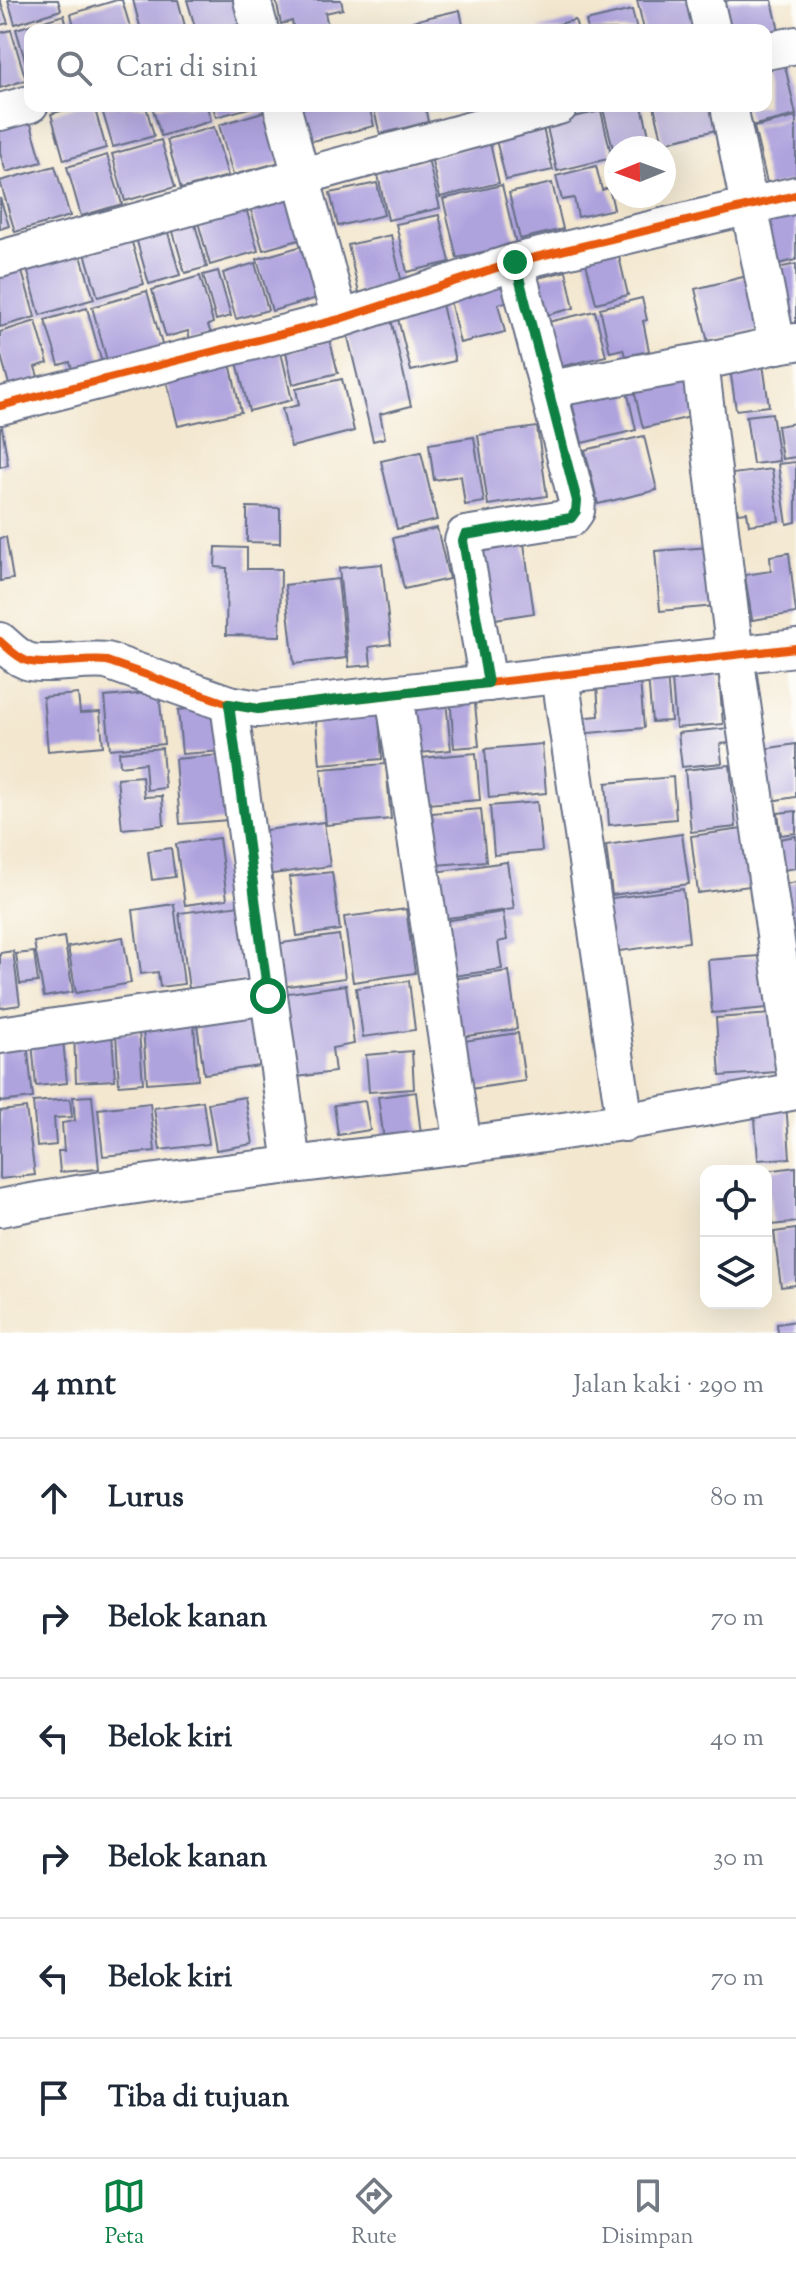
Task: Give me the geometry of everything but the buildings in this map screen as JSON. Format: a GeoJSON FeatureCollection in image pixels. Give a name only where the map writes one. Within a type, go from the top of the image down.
{"type":"FeatureCollection","features":[{"type":"Feature","properties":{"kind":"street"},"geometry":{"type":"LineString","coordinates":[[252,0],[258,24]]}},
{"type":"Feature","properties":{"kind":"street"},"geometry":{"type":"LineString","coordinates":[[705,0],[711,24]]}},
{"type":"Feature","properties":{"kind":"street"},"geometry":{"type":"LineString","coordinates":[[772,50],[796,45]]}},
{"type":"Feature","properties":{"kind":"street"},"geometry":{"type":"LineString","coordinates":[[0,112],[24,106]]}},
{"type":"Feature","properties":{"kind":"street"},"geometry":{"type":"LineString","coordinates":[[284,112],[340,319]]}},
{"type":"Feature","properties":{"kind":"street"},"geometry":{"type":"LineString","coordinates":[[0,259],[537,112]]}},
{"type":"Feature","properties":{"kind":"street"},"geometry":{"type":"LineString","coordinates":[[550,389],[787,343],[730,112]]}},
{"type":"Feature","properties":{"kind":"street"},"geometry":{"type":"LineString","coordinates":[[0,406],[340,319],[515,262],[796,195]]}},
{"type":"Feature","properties":{"kind":"street"},"geometry":{"type":"LineString","coordinates":[[488,683],[464,538],[472,533],[571,518],[577,501],[515,262]]}},
{"type":"Feature","properties":{"kind":"street"},"geometry":{"type":"LineString","coordinates":[[700,362],[735,655],[796,1081]]}},
{"type":"Feature","properties":{"kind":"street"},"geometry":{"type":"LineString","coordinates":[[0,641],[24,660],[107,661],[229,704],[258,709],[796,648]]}},
{"type":"Feature","properties":{"kind":"street"},"geometry":{"type":"LineString","coordinates":[[560,676],[625,1123]]}},
{"type":"Feature","properties":{"kind":"street"},"geometry":{"type":"LineString","coordinates":[[394,694],[463,1145]]}},
{"type":"Feature","properties":{"kind":"street"},"geometry":{"type":"LineString","coordinates":[[229,704],[292,1164]]}},
{"type":"Feature","properties":{"kind":"street"},"geometry":{"type":"LineString","coordinates":[[0,1035],[268,996]]}},
{"type":"Feature","properties":{"kind":"street"},"geometry":{"type":"LineString","coordinates":[[0,1208],[292,1164],[625,1123],[796,1091]]}},
{"type":"Feature","properties":{"kind":"cycle path"},"geometry":{"type":"LineString","coordinates":[[0,406],[340,319],[515,262],[796,195]]}},
{"type":"Feature","properties":{"kind":"cycle path"},"geometry":{"type":"LineString","coordinates":[[0,641],[16,655],[34,663],[107,661],[229,704],[258,709],[796,648]]}},
{"type":"Feature","properties":{"kind":"route"},"geometry":{"type":"LineString","coordinates":[[268,996],[229,704],[258,709],[488,683],[463,541],[465,535],[571,518],[576,511],[577,501],[550,389],[515,262]]}}]}
